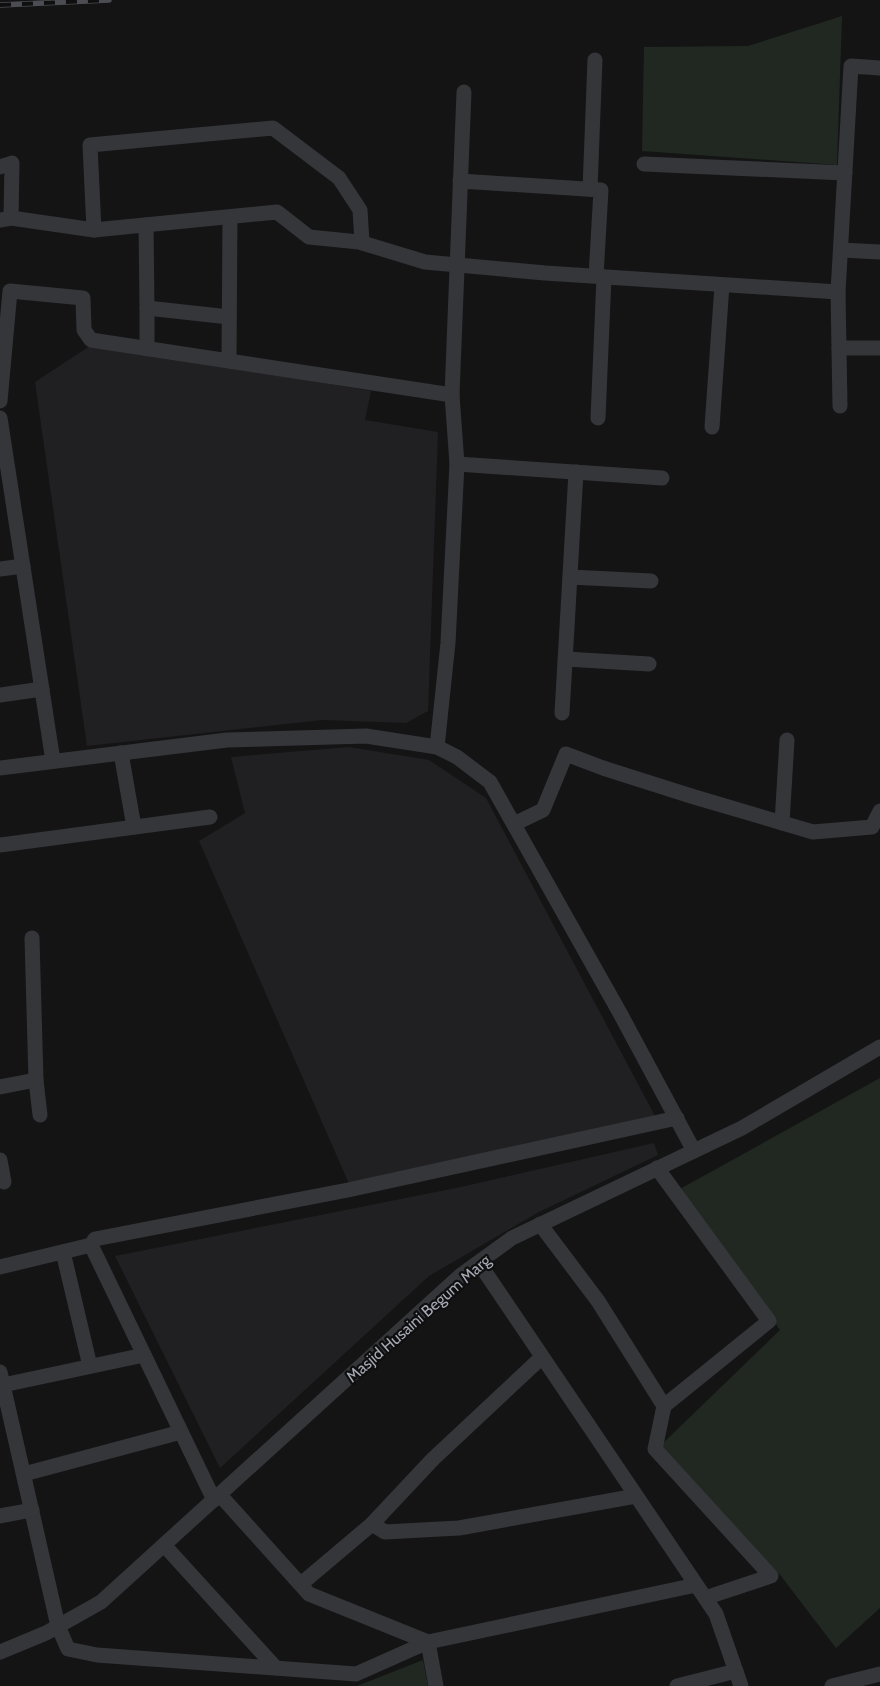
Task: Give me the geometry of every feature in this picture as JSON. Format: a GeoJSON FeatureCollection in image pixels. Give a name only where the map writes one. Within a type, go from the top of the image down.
{"type":"FeatureCollection","features":[{"type":"Feature","properties":{"kind":"street"},"geometry":{"type":"LineString","coordinates":[[590,189],[595,60]]}},
{"type":"Feature","properties":{"kind":"street"},"geometry":{"type":"LineString","coordinates":[[840,406],[838,292],[851,66],[880,68]]}},
{"type":"Feature","properties":{"kind":"street"},"geometry":{"type":"LineString","coordinates":[[437,747],[448,643],[457,464],[452,395],[464,92]]}},
{"type":"Feature","properties":{"kind":"street"},"geometry":{"type":"LineString","coordinates":[[94,230],[90,145],[273,128],[339,178],[360,210],[362,242]]}},
{"type":"Feature","properties":{"kind":"street"},"geometry":{"type":"LineString","coordinates":[[0,167],[12,162],[6,219],[94,230],[277,212],[309,237],[362,242],[425,262],[600,277],[838,292]]}},
{"type":"Feature","properties":{"kind":"street"},"geometry":{"type":"LineString","coordinates":[[644,164],[845,172]]}},
{"type":"Feature","properties":{"kind":"street"},"geometry":{"type":"LineString","coordinates":[[460,181],[601,190],[598,418]]}},
{"type":"Feature","properties":{"kind":"street"},"geometry":{"type":"LineString","coordinates":[[229,361],[230,217]]}},
{"type":"Feature","properties":{"kind":"street"},"geometry":{"type":"LineString","coordinates":[[146,225],[146,349]]}},
{"type":"Feature","properties":{"kind":"street"},"geometry":{"type":"LineString","coordinates":[[841,250],[880,252]]}},
{"type":"Feature","properties":{"kind":"street"},"geometry":{"type":"LineString","coordinates":[[712,427],[722,285]]}},
{"type":"Feature","properties":{"kind":"street"},"geometry":{"type":"LineString","coordinates":[[0,401],[4,311],[10,291],[83,298],[84,330],[91,340],[452,395]]}},
{"type":"Feature","properties":{"kind":"street"},"geometry":{"type":"LineString","coordinates":[[147,308],[229,317]]}},
{"type":"Feature","properties":{"kind":"street"},"geometry":{"type":"LineString","coordinates":[[839,348],[880,348]]}},
{"type":"Feature","properties":{"kind":"street"},"geometry":{"type":"LineString","coordinates":[[0,418],[6,497],[22,566],[54,761]]}},
{"type":"Feature","properties":{"kind":"street"},"geometry":{"type":"LineString","coordinates":[[457,464],[662,478]]}},
{"type":"Feature","properties":{"kind":"street"},"geometry":{"type":"LineString","coordinates":[[562,712],[576,472]]}},
{"type":"Feature","properties":{"kind":"street"},"geometry":{"type":"LineString","coordinates":[[0,569],[22,566]]}},
{"type":"Feature","properties":{"kind":"street"},"geometry":{"type":"LineString","coordinates":[[570,577],[652,581]]}},
{"type":"Feature","properties":{"kind":"street"},"geometry":{"type":"LineString","coordinates":[[566,659],[649,664]]}},
{"type":"Feature","properties":{"kind":"street"},"geometry":{"type":"LineString","coordinates":[[0,695],[42,689]]}},
{"type":"Feature","properties":{"kind":"street"},"geometry":{"type":"LineString","coordinates":[[0,768],[227,740],[366,736],[437,747],[457,757],[490,782],[694,1151]]}},
{"type":"Feature","properties":{"kind":"street"},"geometry":{"type":"LineString","coordinates":[[782,823],[787,740]]}},
{"type":"Feature","properties":{"kind":"street"},"geometry":{"type":"LineString","coordinates":[[121,753],[134,827]]}},
{"type":"Feature","properties":{"kind":"street"},"geometry":{"type":"LineString","coordinates":[[514,824],[543,810],[566,754],[603,768],[813,832],[872,827],[880,811]]}},
{"type":"Feature","properties":{"kind":"street"},"geometry":{"type":"LineString","coordinates":[[0,845],[210,817]]}},
{"type":"Feature","properties":{"kind":"street"},"geometry":{"type":"LineString","coordinates":[[32,938],[36,1080],[40,1115]]}},
{"type":"Feature","properties":{"kind":"street","name":"Masjid Husaini Begum Marg"},"geometry":{"type":"LineString","coordinates":[[0,1652],[46,1633],[101,1602],[462,1275],[512,1238],[742,1128],[880,1047]]}},
{"type":"Feature","properties":{"kind":"street"},"geometry":{"type":"LineString","coordinates":[[0,1087],[36,1080]]}},
{"type":"Feature","properties":{"kind":"street"},"geometry":{"type":"LineString","coordinates":[[0,1267],[91,1245],[95,1239],[348,1190],[677,1118]]}},
{"type":"Feature","properties":{"kind":"street"},"geometry":{"type":"LineString","coordinates":[[0,1160],[4,1182]]}},
{"type":"Feature","properties":{"kind":"street"},"geometry":{"type":"LineString","coordinates":[[657,1168],[769,1321],[664,1406],[655,1449],[771,1576],[705,1598]]}},
{"type":"Feature","properties":{"kind":"street"},"geometry":{"type":"LineString","coordinates":[[540,1224],[598,1301],[664,1406]]}},
{"type":"Feature","properties":{"kind":"street"},"geometry":{"type":"LineString","coordinates":[[91,1245],[181,1432],[217,1497],[309,1594],[428,1642]]}},
{"type":"Feature","properties":{"kind":"street"},"geometry":{"type":"LineString","coordinates":[[62,1252],[90,1366]]}},
{"type":"Feature","properties":{"kind":"street"},"geometry":{"type":"LineString","coordinates":[[479,1262],[716,1614],[741,1686]]}},
{"type":"Feature","properties":{"kind":"street"},"geometry":{"type":"LineString","coordinates":[[144,1355],[90,1366],[2,1378],[58,1626],[68,1649],[97,1655],[356,1674],[428,1642],[696,1585]]}},
{"type":"Feature","properties":{"kind":"street"},"geometry":{"type":"LineString","coordinates":[[301,1584],[372,1524],[433,1459],[542,1357]]}},
{"type":"Feature","properties":{"kind":"street"},"geometry":{"type":"LineString","coordinates":[[24,1474],[181,1432]]}},
{"type":"Feature","properties":{"kind":"street"},"geometry":{"type":"LineString","coordinates":[[372,1524],[385,1532],[459,1528],[636,1496]]}},
{"type":"Feature","properties":{"kind":"street"},"geometry":{"type":"LineString","coordinates":[[0,1516],[32,1510]]}},
{"type":"Feature","properties":{"kind":"street"},"geometry":{"type":"LineString","coordinates":[[164,1546],[276,1668]]}},
{"type":"Feature","properties":{"kind":"street"},"geometry":{"type":"LineString","coordinates":[[428,1642],[436,1686]]}},
{"type":"Feature","properties":{"kind":"street"},"geometry":{"type":"LineString","coordinates":[[677,1686],[736,1671]]}},
{"type":"Feature","properties":{"kind":"street"},"geometry":{"type":"LineString","coordinates":[[832,1686],[880,1674]]}},
{"type":"Feature","properties":{"kind":"shaded area"},"geometry":{"type":"Polygon","coordinates":[[[842,16],[837,165],[642,151],[644,47],[748,46],[842,16]]]}},
{"type":"Feature","properties":{"kind":"shaded area"},"geometry":{"type":"Polygon","coordinates":[[[93,344],[371,391],[365,420],[438,432],[428,711],[406,723],[322,720],[87,746],[35,382],[93,344]]]}},
{"type":"Feature","properties":{"kind":"shaded area"},"geometry":{"type":"Polygon","coordinates":[[[349,747],[429,760],[486,798],[655,1116],[350,1186],[199,841],[245,813],[231,757],[349,747]]]}},
{"type":"Feature","properties":{"kind":"shaded area"},"geometry":{"type":"Polygon","coordinates":[[[880,1078],[880,1608],[836,1648],[781,1576],[660,1446],[780,1330],[680,1189],[880,1078]]]}},
{"type":"Feature","properties":{"kind":"shaded area"},"geometry":{"type":"Polygon","coordinates":[[[654,1143],[658,1155],[539,1212],[429,1276],[220,1468],[115,1256],[461,1187],[654,1143]]]}},
{"type":"Feature","properties":{"kind":"shaded area"},"geometry":{"type":"Polygon","coordinates":[[[423,1660],[428,1686],[357,1686],[423,1660]]]}},
{"type":"Feature","properties":{"kind":"railway"},"geometry":{"type":"LineString","coordinates":[[0,5],[109,0]]}}]}
